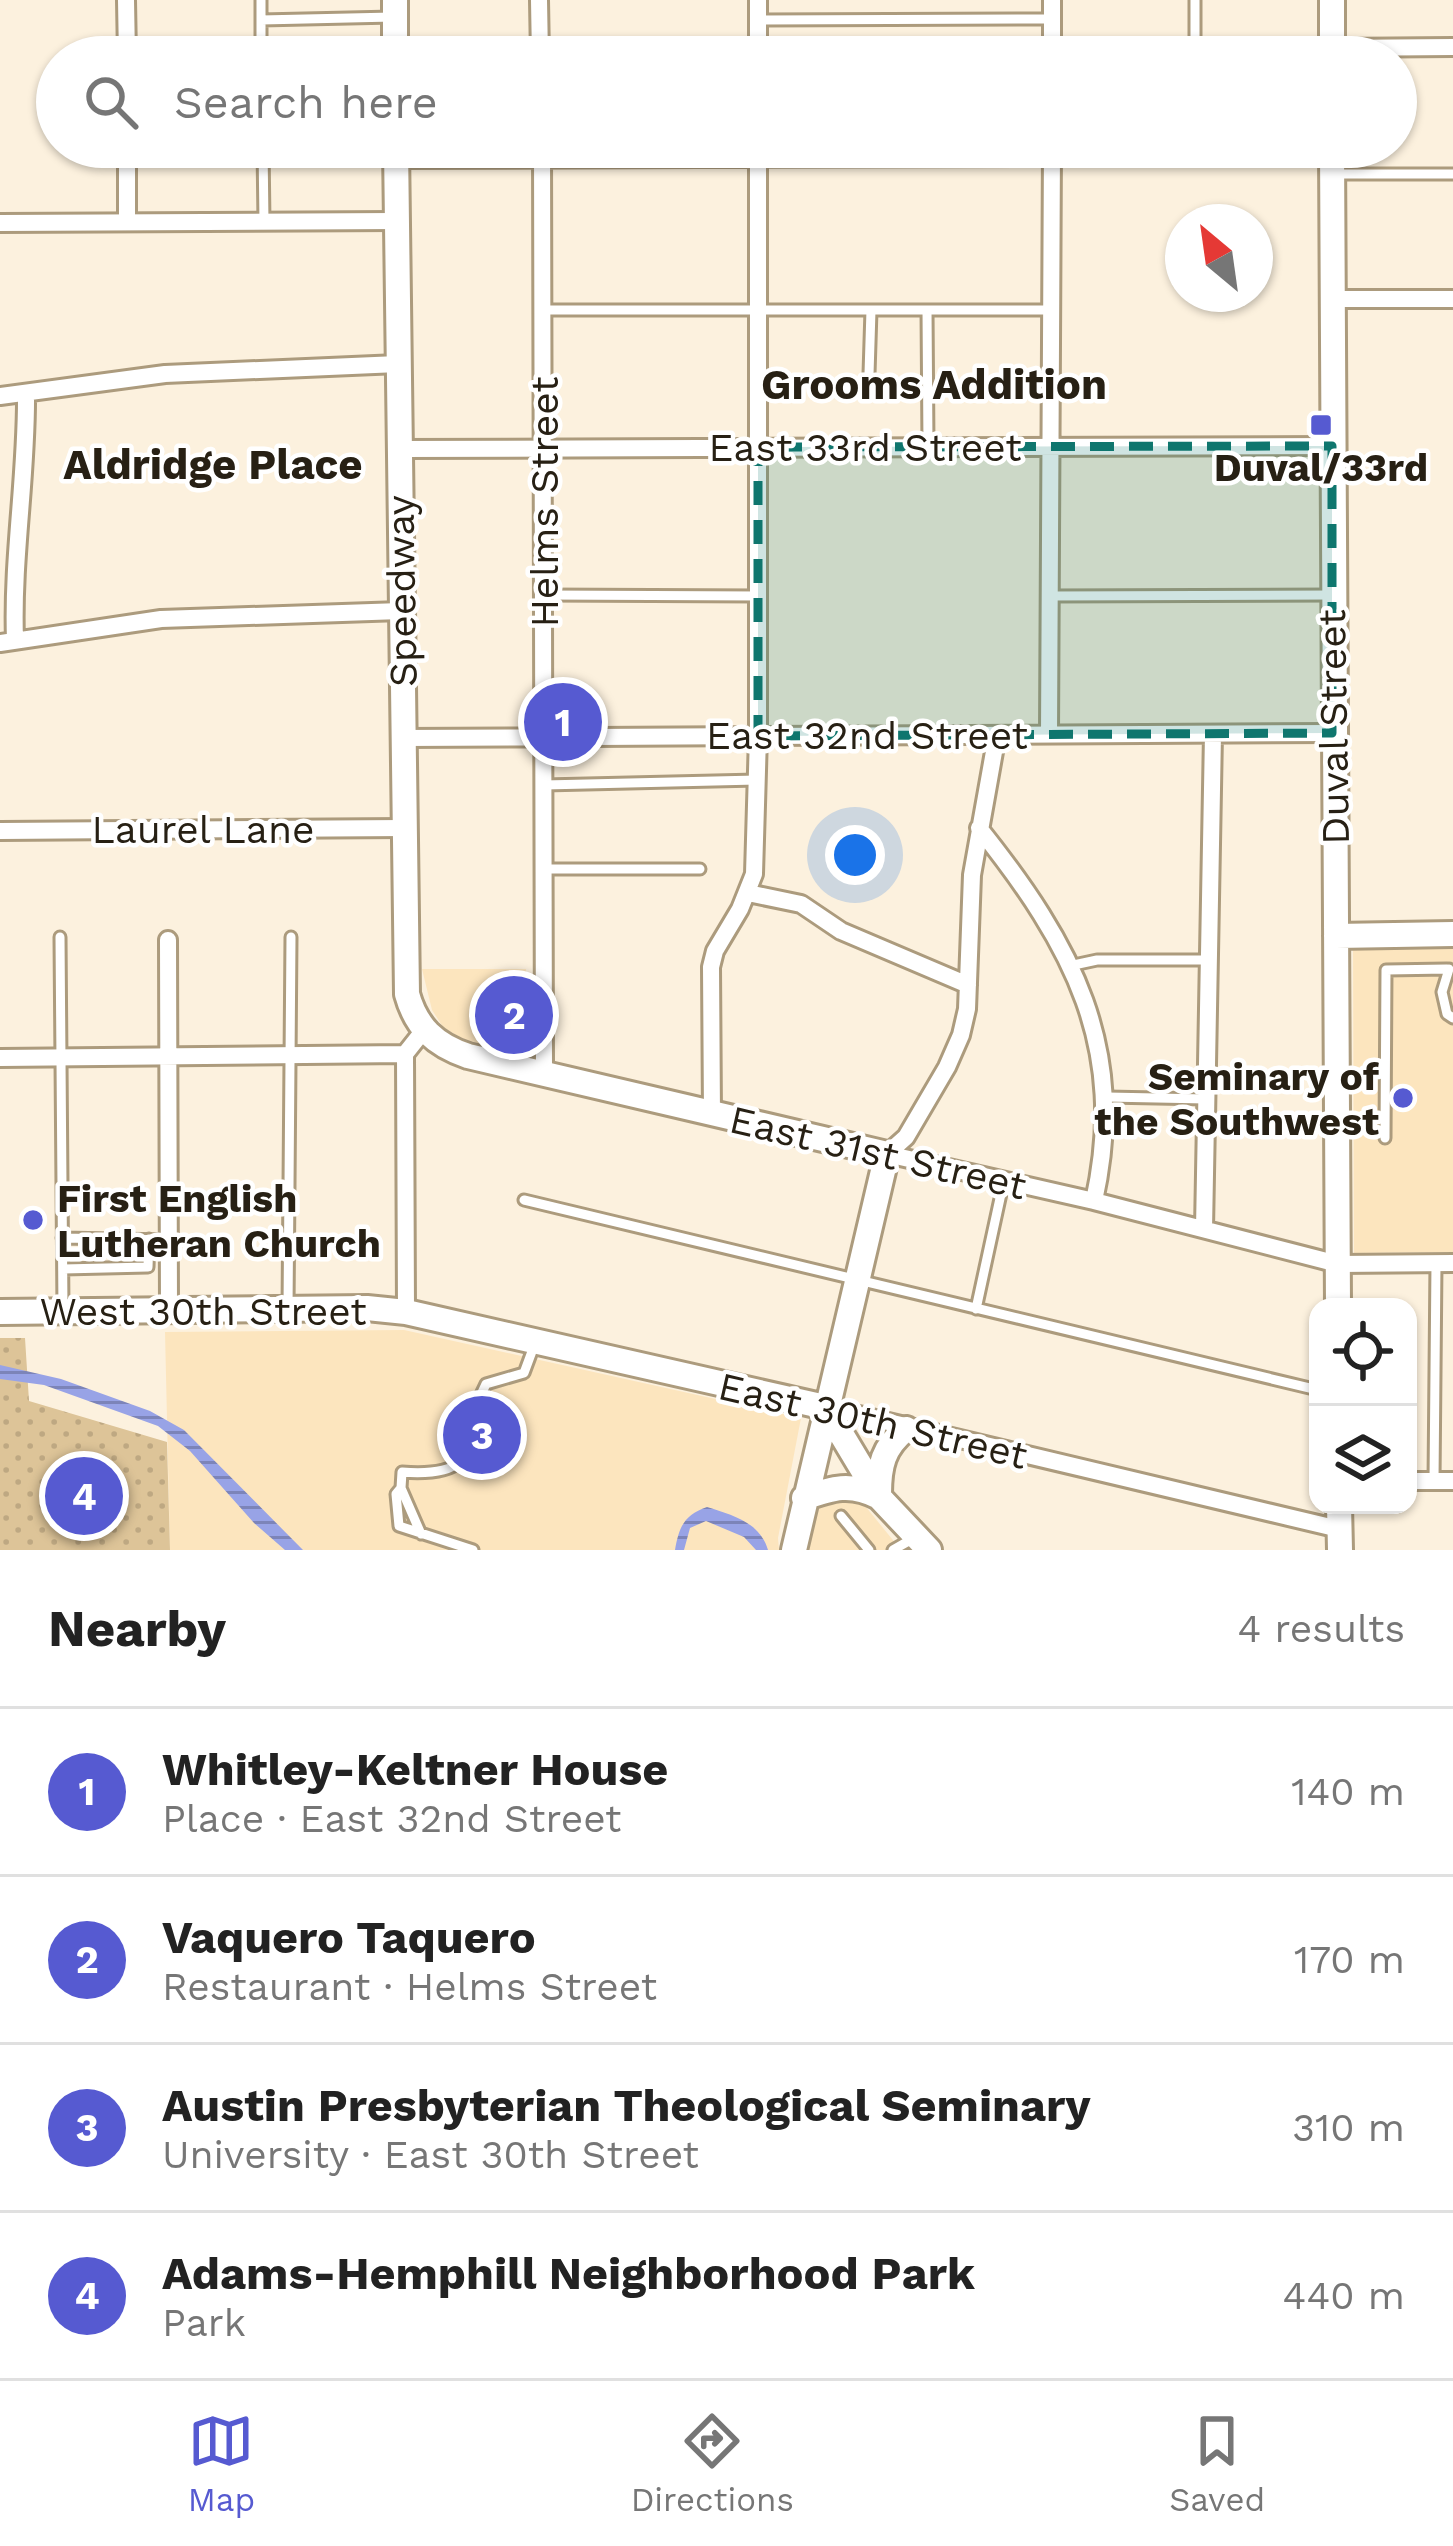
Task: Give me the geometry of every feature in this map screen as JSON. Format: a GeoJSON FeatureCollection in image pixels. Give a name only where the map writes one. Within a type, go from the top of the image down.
{"type":"FeatureCollection","features":[{"type":"Feature","properties":{"kind":"street"},"geometry":{"type":"LineString","coordinates":[[126,0],[127,36]]}},
{"type":"Feature","properties":{"kind":"street"},"geometry":{"type":"LineString","coordinates":[[539,0],[540,36]]}},
{"type":"Feature","properties":{"kind":"street"},"geometry":{"type":"LineString","coordinates":[[758,0],[758,36]]}},
{"type":"Feature","properties":{"kind":"street"},"geometry":{"type":"LineString","coordinates":[[1331,0],[1331,36]]}},
{"type":"Feature","properties":{"kind":"street"},"geometry":{"type":"LineString","coordinates":[[1417,48],[1453,47]]}},
{"type":"Feature","properties":{"kind":"street"},"geometry":{"type":"LineString","coordinates":[[127,168],[127,222]]}},
{"type":"Feature","properties":{"kind":"street","name":"Speedway"},"geometry":{"type":"LineString","coordinates":[[396,168],[407,994],[424,1030]]}},
{"type":"Feature","properties":{"kind":"street","name":"Helms Street"},"geometry":{"type":"LineString","coordinates":[[542,168],[544,1073]]}},
{"type":"Feature","properties":{"kind":"street"},"geometry":{"type":"LineString","coordinates":[[712,1115],[711,967],[754,874],[758,168]]}},
{"type":"Feature","properties":{"kind":"street"},"geometry":{"type":"LineString","coordinates":[[1049,734],[1052,168]]}},
{"type":"Feature","properties":{"kind":"street","name":"Duval Street"},"geometry":{"type":"LineString","coordinates":[[1332,168],[1338,1298]]}},
{"type":"Feature","properties":{"kind":"street"},"geometry":{"type":"LineString","coordinates":[[0,223],[396,221]]}},
{"type":"Feature","properties":{"kind":"street"},"geometry":{"type":"LineString","coordinates":[[1332,299],[1453,299]]}},
{"type":"Feature","properties":{"kind":"street"},"geometry":{"type":"LineString","coordinates":[[0,396],[166,374],[398,364]]}},
{"type":"Feature","properties":{"kind":"street"},"geometry":{"type":"LineString","coordinates":[[26,392],[26,445],[8,641],[161,620],[401,611]]}},
{"type":"Feature","properties":{"kind":"street","name":"East 33rd Street"},"geometry":{"type":"LineString","coordinates":[[399,449],[1331,446]]}},
{"type":"Feature","properties":{"kind":"street","name":"East 32nd Street"},"geometry":{"type":"LineString","coordinates":[[403,738],[1332,733]]}},
{"type":"Feature","properties":{"kind":"street"},"geometry":{"type":"LineString","coordinates":[[1204,1229],[1213,734]]}},
{"type":"Feature","properties":{"kind":"street"},"geometry":{"type":"LineString","coordinates":[[794,1550],[887,1154],[901,1145],[956,1051],[967,1009],[972,875],[997,735]]}},
{"type":"Feature","properties":{"kind":"street","name":"Laurel Lane"},"geometry":{"type":"LineString","coordinates":[[0,831],[405,828]]}},
{"type":"Feature","properties":{"kind":"street"},"geometry":{"type":"LineString","coordinates":[[980,828],[1046,916],[1086,1005],[1107,1097],[1094,1201]]}},
{"type":"Feature","properties":{"kind":"street"},"geometry":{"type":"LineString","coordinates":[[748,892],[801,904],[841,932],[968,986]]}},
{"type":"Feature","properties":{"kind":"street"},"geometry":{"type":"LineString","coordinates":[[1336,935],[1453,934]]}},
{"type":"Feature","properties":{"kind":"street"},"geometry":{"type":"LineString","coordinates":[[168,940],[169,1311]]}},
{"type":"Feature","properties":{"kind":"street"},"geometry":{"type":"LineString","coordinates":[[406,1312],[405,1054],[424,1030]]}},
{"type":"Feature","properties":{"kind":"street","name":"East 31st Street"},"geometry":{"type":"LineString","coordinates":[[424,1030],[457,1052],[1094,1201],[1338,1264],[1445,1263]]}},
{"type":"Feature","properties":{"kind":"street"},"geometry":{"type":"LineString","coordinates":[[0,1058],[405,1054]]}},
{"type":"Feature","properties":{"kind":"street","name":"West 30th Street"},"geometry":{"type":"LineString","coordinates":[[0,1312],[406,1312]]}},
{"type":"Feature","properties":{"kind":"street","name":"East 30th Street"},"geometry":{"type":"LineString","coordinates":[[406,1312],[1339,1528]]}},
{"type":"Feature","properties":{"kind":"street"},"geometry":{"type":"LineString","coordinates":[[825,1407],[912,1546]]}},
{"type":"Feature","properties":{"kind":"street"},"geometry":{"type":"LineString","coordinates":[[879,1497],[885,1453],[906,1429]]}},
{"type":"Feature","properties":{"kind":"street"},"geometry":{"type":"LineString","coordinates":[[804,1498],[836,1487],[863,1488],[879,1497]]}},
{"type":"Feature","properties":{"kind":"lane"},"geometry":{"type":"LineString","coordinates":[[261,0],[261,36]]}},
{"type":"Feature","properties":{"kind":"lane"},"geometry":{"type":"LineString","coordinates":[[1196,0],[1196,36]]}},
{"type":"Feature","properties":{"kind":"lane"},"geometry":{"type":"LineString","coordinates":[[261,20],[395,9]]}},
{"type":"Feature","properties":{"kind":"lane"},"geometry":{"type":"LineString","coordinates":[[758,20],[1052,9]]}},
{"type":"Feature","properties":{"kind":"lane"},"geometry":{"type":"LineString","coordinates":[[263,168],[264,221]]}},
{"type":"Feature","properties":{"kind":"lane"},"geometry":{"type":"LineString","coordinates":[[1405,168],[1453,174]]}},
{"type":"Feature","properties":{"kind":"lane"},"geometry":{"type":"LineString","coordinates":[[544,310],[1052,310]]}},
{"type":"Feature","properties":{"kind":"lane"},"geometry":{"type":"LineString","coordinates":[[869,374],[871,310]]}},
{"type":"Feature","properties":{"kind":"lane"},"geometry":{"type":"LineString","coordinates":[[927,310],[928,446]]}},
{"type":"Feature","properties":{"kind":"lane"},"geometry":{"type":"LineString","coordinates":[[544,595],[758,596]]}},
{"type":"Feature","properties":{"kind":"lane"},"geometry":{"type":"LineString","coordinates":[[1052,596],[1332,595]]}},
{"type":"Feature","properties":{"kind":"lane"},"geometry":{"type":"LineString","coordinates":[[544,784],[757,780]]}},
{"type":"Feature","properties":{"kind":"lane"},"geometry":{"type":"LineString","coordinates":[[544,869],[700,869]]}},
{"type":"Feature","properties":{"kind":"lane"},"geometry":{"type":"LineString","coordinates":[[60,937],[63,1310]]}},
{"type":"Feature","properties":{"kind":"lane"},"geometry":{"type":"LineString","coordinates":[[288,1309],[291,937]]}},
{"type":"Feature","properties":{"kind":"lane"},"geometry":{"type":"LineString","coordinates":[[1069,966],[1097,960],[1208,960]]}},
{"type":"Feature","properties":{"kind":"lane"},"geometry":{"type":"LineString","coordinates":[[1385,1138],[1386,970],[1450,968],[1442,992],[1453,1018]]}},
{"type":"Feature","properties":{"kind":"lane"},"geometry":{"type":"LineString","coordinates":[[1107,1097],[1206,1099]]}},
{"type":"Feature","properties":{"kind":"lane"},"geometry":{"type":"LineString","coordinates":[[976,1310],[1004,1180]]}},
{"type":"Feature","properties":{"kind":"lane"},"geometry":{"type":"LineString","coordinates":[[524,1200],[1309,1388]]}},
{"type":"Feature","properties":{"kind":"lane"},"geometry":{"type":"LineString","coordinates":[[62,1238],[169,1240]]}},
{"type":"Feature","properties":{"kind":"lane"},"geometry":{"type":"LineString","coordinates":[[63,1269],[148,1267],[148,1239]]}},
{"type":"Feature","properties":{"kind":"lane"},"geometry":{"type":"LineString","coordinates":[[1443,1481],[1445,1263]]}},
{"type":"Feature","properties":{"kind":"lane"},"geometry":{"type":"LineString","coordinates":[[422,1534],[401,1488],[402,1472],[420,1474],[461,1460],[473,1447],[486,1384],[524,1373],[535,1341]]}},
{"type":"Feature","properties":{"kind":"lane"},"geometry":{"type":"LineString","coordinates":[[401,1488],[396,1494],[396,1520],[405,1530],[473,1550]]}},
{"type":"Feature","properties":{"kind":"lane"},"geometry":{"type":"LineString","coordinates":[[842,1516],[869,1550]]}},
{"type":"Feature","properties":{"kind":"highlighted area"},"geometry":{"type":"Polygon","coordinates":[[[1332,446],[1332,733],[758,736],[758,447],[1332,446]]]}},
{"type":"Feature","properties":{"kind":"shaded area","name":"Seminary of the Southwest"},"geometry":{"type":"Polygon","coordinates":[[[1353,945],[1453,945],[1453,1252],[1354,1253],[1353,945]]]}},
{"type":"Feature","properties":{"kind":"shaded area"},"geometry":{"type":"Polygon","coordinates":[[[422,969],[526,969],[531,1056],[494,1050],[443,1027],[432,1010],[422,969]]]}},
{"type":"Feature","properties":{"kind":"shaded area"},"geometry":{"type":"Polygon","coordinates":[[[404,1330],[801,1418],[779,1550],[170,1550],[165,1332],[404,1330]]]}},
{"type":"Feature","properties":{"kind":"shaded area"},"geometry":{"type":"Polygon","coordinates":[[[0,1338],[25,1338],[29,1401],[167,1442],[170,1550],[0,1550],[0,1338]]]}},
{"type":"Feature","properties":{"kind":"shaded area"},"geometry":{"type":"Polygon","coordinates":[[[857,1496],[901,1550],[807,1550],[820,1504],[857,1496]]]}},
{"type":"Feature","properties":{"kind":"water"},"geometry":{"type":"Polygon","coordinates":[[[0,1365],[61,1379],[150,1411],[184,1430],[303,1550],[285,1550],[254,1523],[190,1451],[158,1426],[44,1385],[0,1379],[0,1365]]]}},
{"type":"Feature","properties":{"kind":"water"},"geometry":{"type":"Polygon","coordinates":[[[707,1507],[752,1526],[768,1550],[756,1550],[744,1537],[706,1521],[690,1528],[684,1550],[675,1550],[684,1523],[707,1507]]]}},
{"type":"Feature","properties":{"kind":"place","name":"Duval/33rd"},"geometry":{"type":"Point","coordinates":[1321,425]}},
{"type":"Feature","properties":{"kind":"place","name":"Whitley-Keltner House"},"geometry":{"type":"Point","coordinates":[563,722]}},
{"type":"Feature","properties":{"kind":"place","name":"Vaquero Taquero"},"geometry":{"type":"Point","coordinates":[514,1015]}},
{"type":"Feature","properties":{"kind":"place","name":"Seminary of the Southwest"},"geometry":{"type":"Point","coordinates":[1403,1098]}},
{"type":"Feature","properties":{"kind":"place","name":"First English Lutheran Church"},"geometry":{"type":"Point","coordinates":[33,1220]}},
{"type":"Feature","properties":{"kind":"place","name":"Austin Presbyterian Theological Seminary"},"geometry":{"type":"Point","coordinates":[482,1435]}},
{"type":"Feature","properties":{"kind":"place","name":"Adams-Hemphill Neighborhood Park"},"geometry":{"type":"Point","coordinates":[84,1496]}},
{"type":"Feature","properties":{"kind":"district","name":"Grooms Addition"},"geometry":{"type":"Point","coordinates":[934,384]}},
{"type":"Feature","properties":{"kind":"district","name":"Aldridge Place"},"geometry":{"type":"Point","coordinates":[213,464]}}]}
